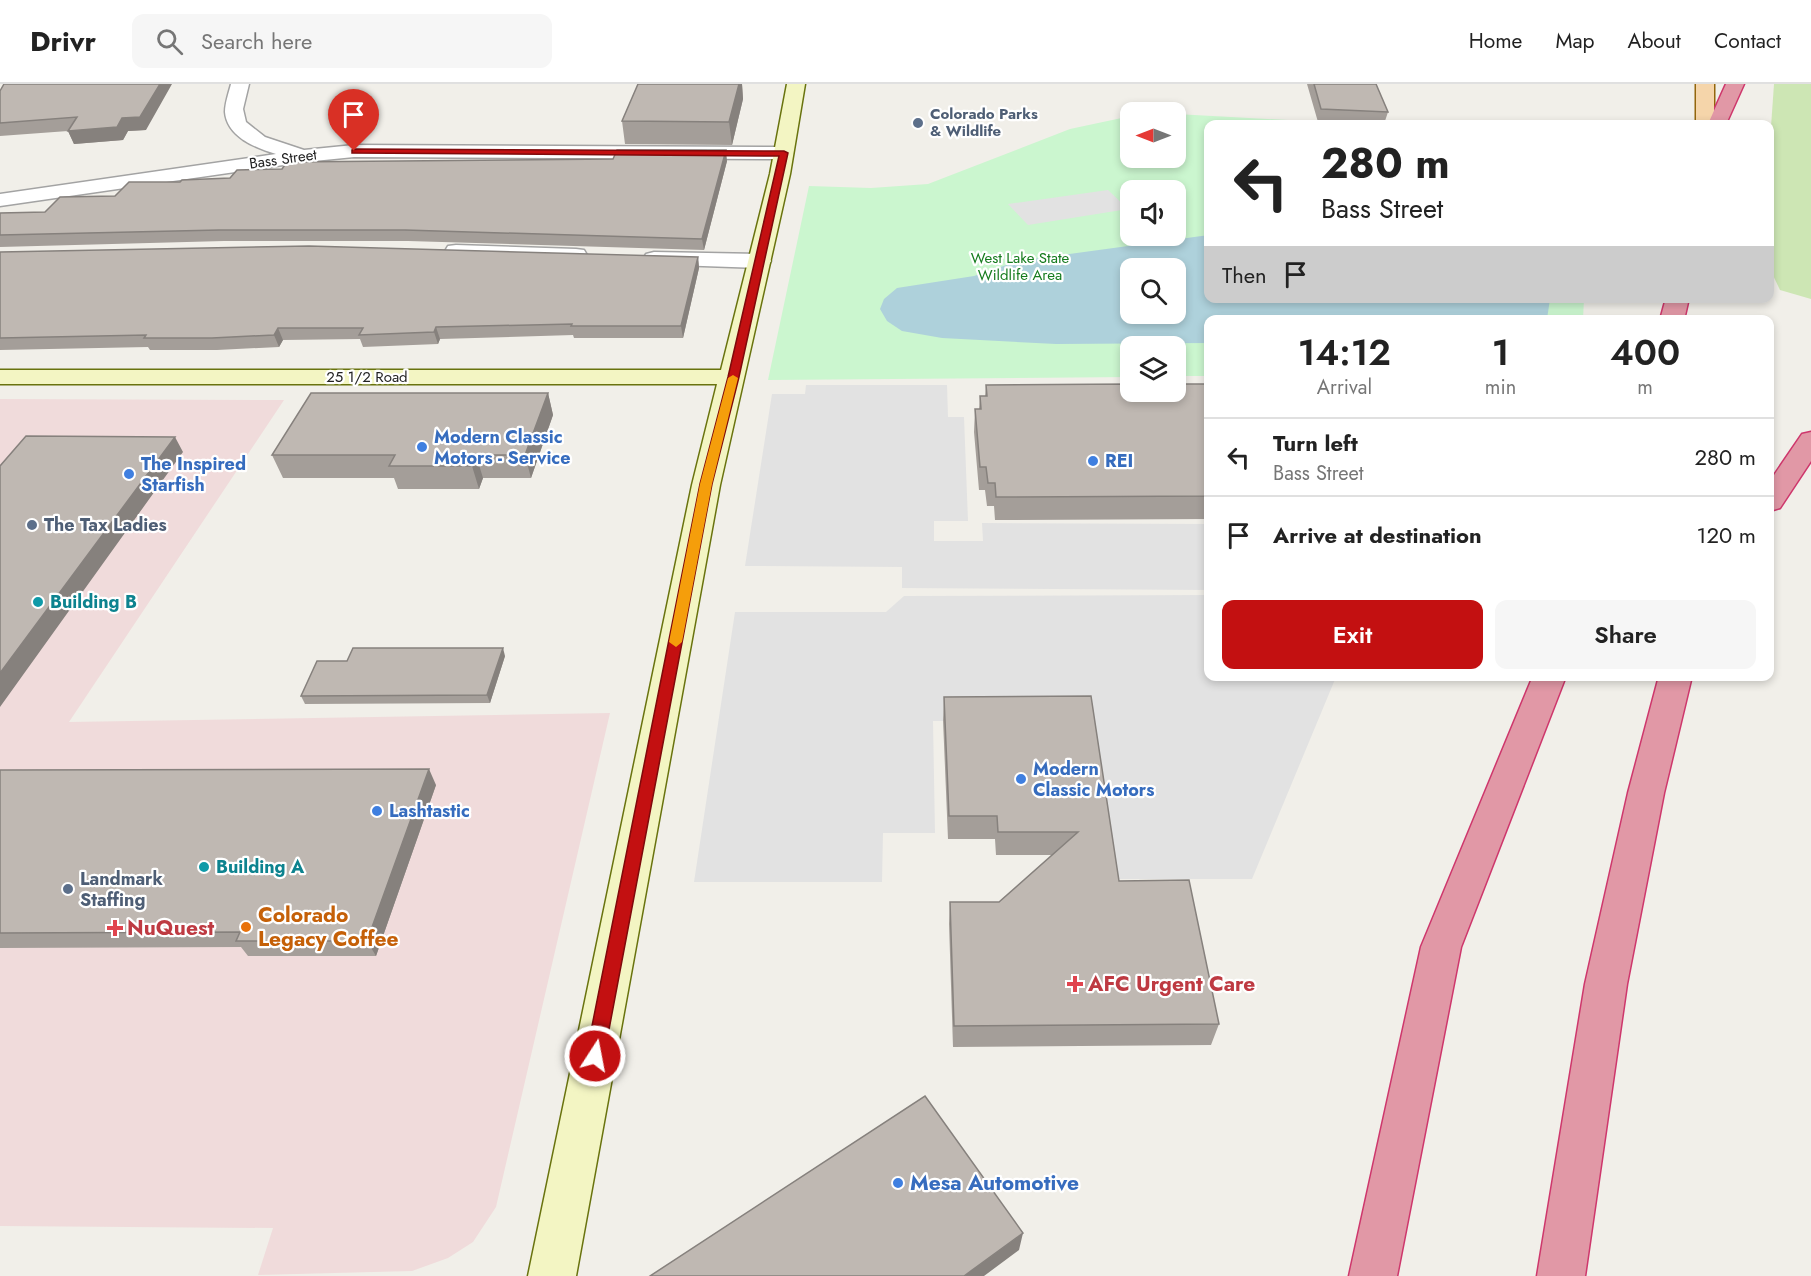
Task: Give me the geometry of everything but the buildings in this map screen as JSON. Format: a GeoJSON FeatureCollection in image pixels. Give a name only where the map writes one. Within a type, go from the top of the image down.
{"type":"FeatureCollection","features":[{"type":"Feature","properties":{"kind":"highway"},"geometry":{"type":"LineString","coordinates":[[1719,120],[1735,84]]}},
{"type":"Feature","properties":{"kind":"highway"},"geometry":{"type":"LineString","coordinates":[[1774,496],[1811,440]]}},
{"type":"Feature","properties":{"kind":"highway"},"geometry":{"type":"LineString","coordinates":[[1373,1276],[1441,947],[1548,681]]}},
{"type":"Feature","properties":{"kind":"highway"},"geometry":{"type":"LineString","coordinates":[[1561,1276],[1606,984],[1646,793],[1675,681]]}},
{"type":"Feature","properties":{"kind":"main road"},"geometry":{"type":"LineString","coordinates":[[1705,84],[1705,120]]}},
{"type":"Feature","properties":{"kind":"street"},"geometry":{"type":"LineString","coordinates":[[240,84],[234,112],[242,132],[271,147],[304,156]]}},
{"type":"Feature","properties":{"kind":"street"},"geometry":{"type":"LineString","coordinates":[[552,1276],[706,484],[734,377],[784,153],[796,84]]}},
{"type":"Feature","properties":{"kind":"street","name":"Bass Street"},"geometry":{"type":"LineString","coordinates":[[0,200],[304,156],[354,151],[784,153]]}},
{"type":"Feature","properties":{"kind":"street"},"geometry":{"type":"LineString","coordinates":[[434,250],[592,256]]}},
{"type":"Feature","properties":{"kind":"street"},"geometry":{"type":"LineString","coordinates":[[637,258],[760,261]]}},
{"type":"Feature","properties":{"kind":"street","name":"25 1/2 Road"},"geometry":{"type":"LineString","coordinates":[[0,377],[734,377]]}},
{"type":"Feature","properties":{"kind":"shaded area"},"geometry":{"type":"Polygon","coordinates":[[[1108,190],[1120,201],[1120,210],[1028,225],[1008,204],[1108,190]]]}},
{"type":"Feature","properties":{"kind":"shaded area"},"geometry":{"type":"Polygon","coordinates":[[[806,385],[947,385],[948,417],[964,417],[968,521],[934,521],[934,541],[983,541],[982,523],[1204,524],[1204,590],[902,588],[902,567],[745,566],[772,394],[805,394],[806,385]]]}},
{"type":"Feature","properties":{"kind":"shaded area"},"geometry":{"type":"Polygon","coordinates":[[[0,399],[284,400],[69,722],[610,713],[496,1207],[473,1242],[448,1258],[412,1271],[258,1275],[273,1228],[0,1226],[0,399]]]}},
{"type":"Feature","properties":{"kind":"shaded area"},"geometry":{"type":"Polygon","coordinates":[[[1204,595],[1204,681],[1334,681],[1252,879],[1102,879],[1081,721],[933,721],[935,833],[883,833],[882,882],[694,882],[735,612],[886,612],[904,596],[1204,595]]]}},
{"type":"Feature","properties":{"kind":"green space"},"geometry":{"type":"Polygon","coordinates":[[[1774,84],[1811,84],[1811,299],[1780,290],[1774,277],[1774,120],[1771,120],[1774,84]]]}},
{"type":"Feature","properties":{"kind":"green space","name":"West Lake State Wildlife Area"},"geometry":{"type":"Polygon","coordinates":[[[1186,115],[1286,120],[1204,120],[1204,303],[1584,303],[1583,315],[1204,315],[1204,376],[1186,376],[1186,336],[1120,336],[1120,377],[768,380],[809,186],[871,188],[928,184],[1070,129],[1120,118],[1120,168],[1186,168],[1186,115]]]}},
{"type":"Feature","properties":{"kind":"water"},"geometry":{"type":"Polygon","coordinates":[[[1204,236],[1204,303],[1549,303],[1548,315],[1204,315],[1204,343],[1186,343],[1186,336],[1120,336],[1120,344],[1056,344],[942,338],[902,331],[887,321],[880,309],[884,299],[897,288],[974,276],[1018,261],[1128,246],[1186,246],[1186,238],[1204,236]]]}},
{"type":"Feature","properties":{"kind":"slow traffic"},"geometry":{"type":"LineString","coordinates":[[676,642],[706,484],[733,378]]}},
{"type":"Feature","properties":{"kind":"place","name":"Colorado Parks & Wildlife"},"geometry":{"type":"Point","coordinates":[918,123]}},
{"type":"Feature","properties":{"kind":"place","name":"Modern Classic Motors - Service"},"geometry":{"type":"Point","coordinates":[422,447]}},
{"type":"Feature","properties":{"kind":"place","name":"REI"},"geometry":{"type":"Point","coordinates":[1093,461]}},
{"type":"Feature","properties":{"kind":"place","name":"The Inspired Starfish"},"geometry":{"type":"Point","coordinates":[129,474]}},
{"type":"Feature","properties":{"kind":"place","name":"The Tax Ladies"},"geometry":{"type":"Point","coordinates":[32,525]}},
{"type":"Feature","properties":{"kind":"place","name":"Building B"},"geometry":{"type":"Point","coordinates":[38,602]}},
{"type":"Feature","properties":{"kind":"place","name":"Modern Classic Motors"},"geometry":{"type":"Point","coordinates":[1021,779]}},
{"type":"Feature","properties":{"kind":"place","name":"Lashtastic"},"geometry":{"type":"Point","coordinates":[377,811]}},
{"type":"Feature","properties":{"kind":"place","name":"Building A"},"geometry":{"type":"Point","coordinates":[204,867]}},
{"type":"Feature","properties":{"kind":"place","name":"Landmark Staffing"},"geometry":{"type":"Point","coordinates":[68,889]}},
{"type":"Feature","properties":{"kind":"place","name":"Colorado Legacy Coffee"},"geometry":{"type":"Point","coordinates":[246,927]}},
{"type":"Feature","properties":{"kind":"place","name":"NuQuest"},"geometry":{"type":"Point","coordinates":[115,928]}},
{"type":"Feature","properties":{"kind":"place","name":"AFC Urgent Care"},"geometry":{"type":"Point","coordinates":[1075,984]}},
{"type":"Feature","properties":{"kind":"place","name":"Mesa Automotive"},"geometry":{"type":"Point","coordinates":[898,1183]}},
{"type":"Feature","properties":{"kind":"route"},"geometry":{"type":"LineString","coordinates":[[354,151],[784,153],[734,377],[706,484],[595,1056]]}}]}
